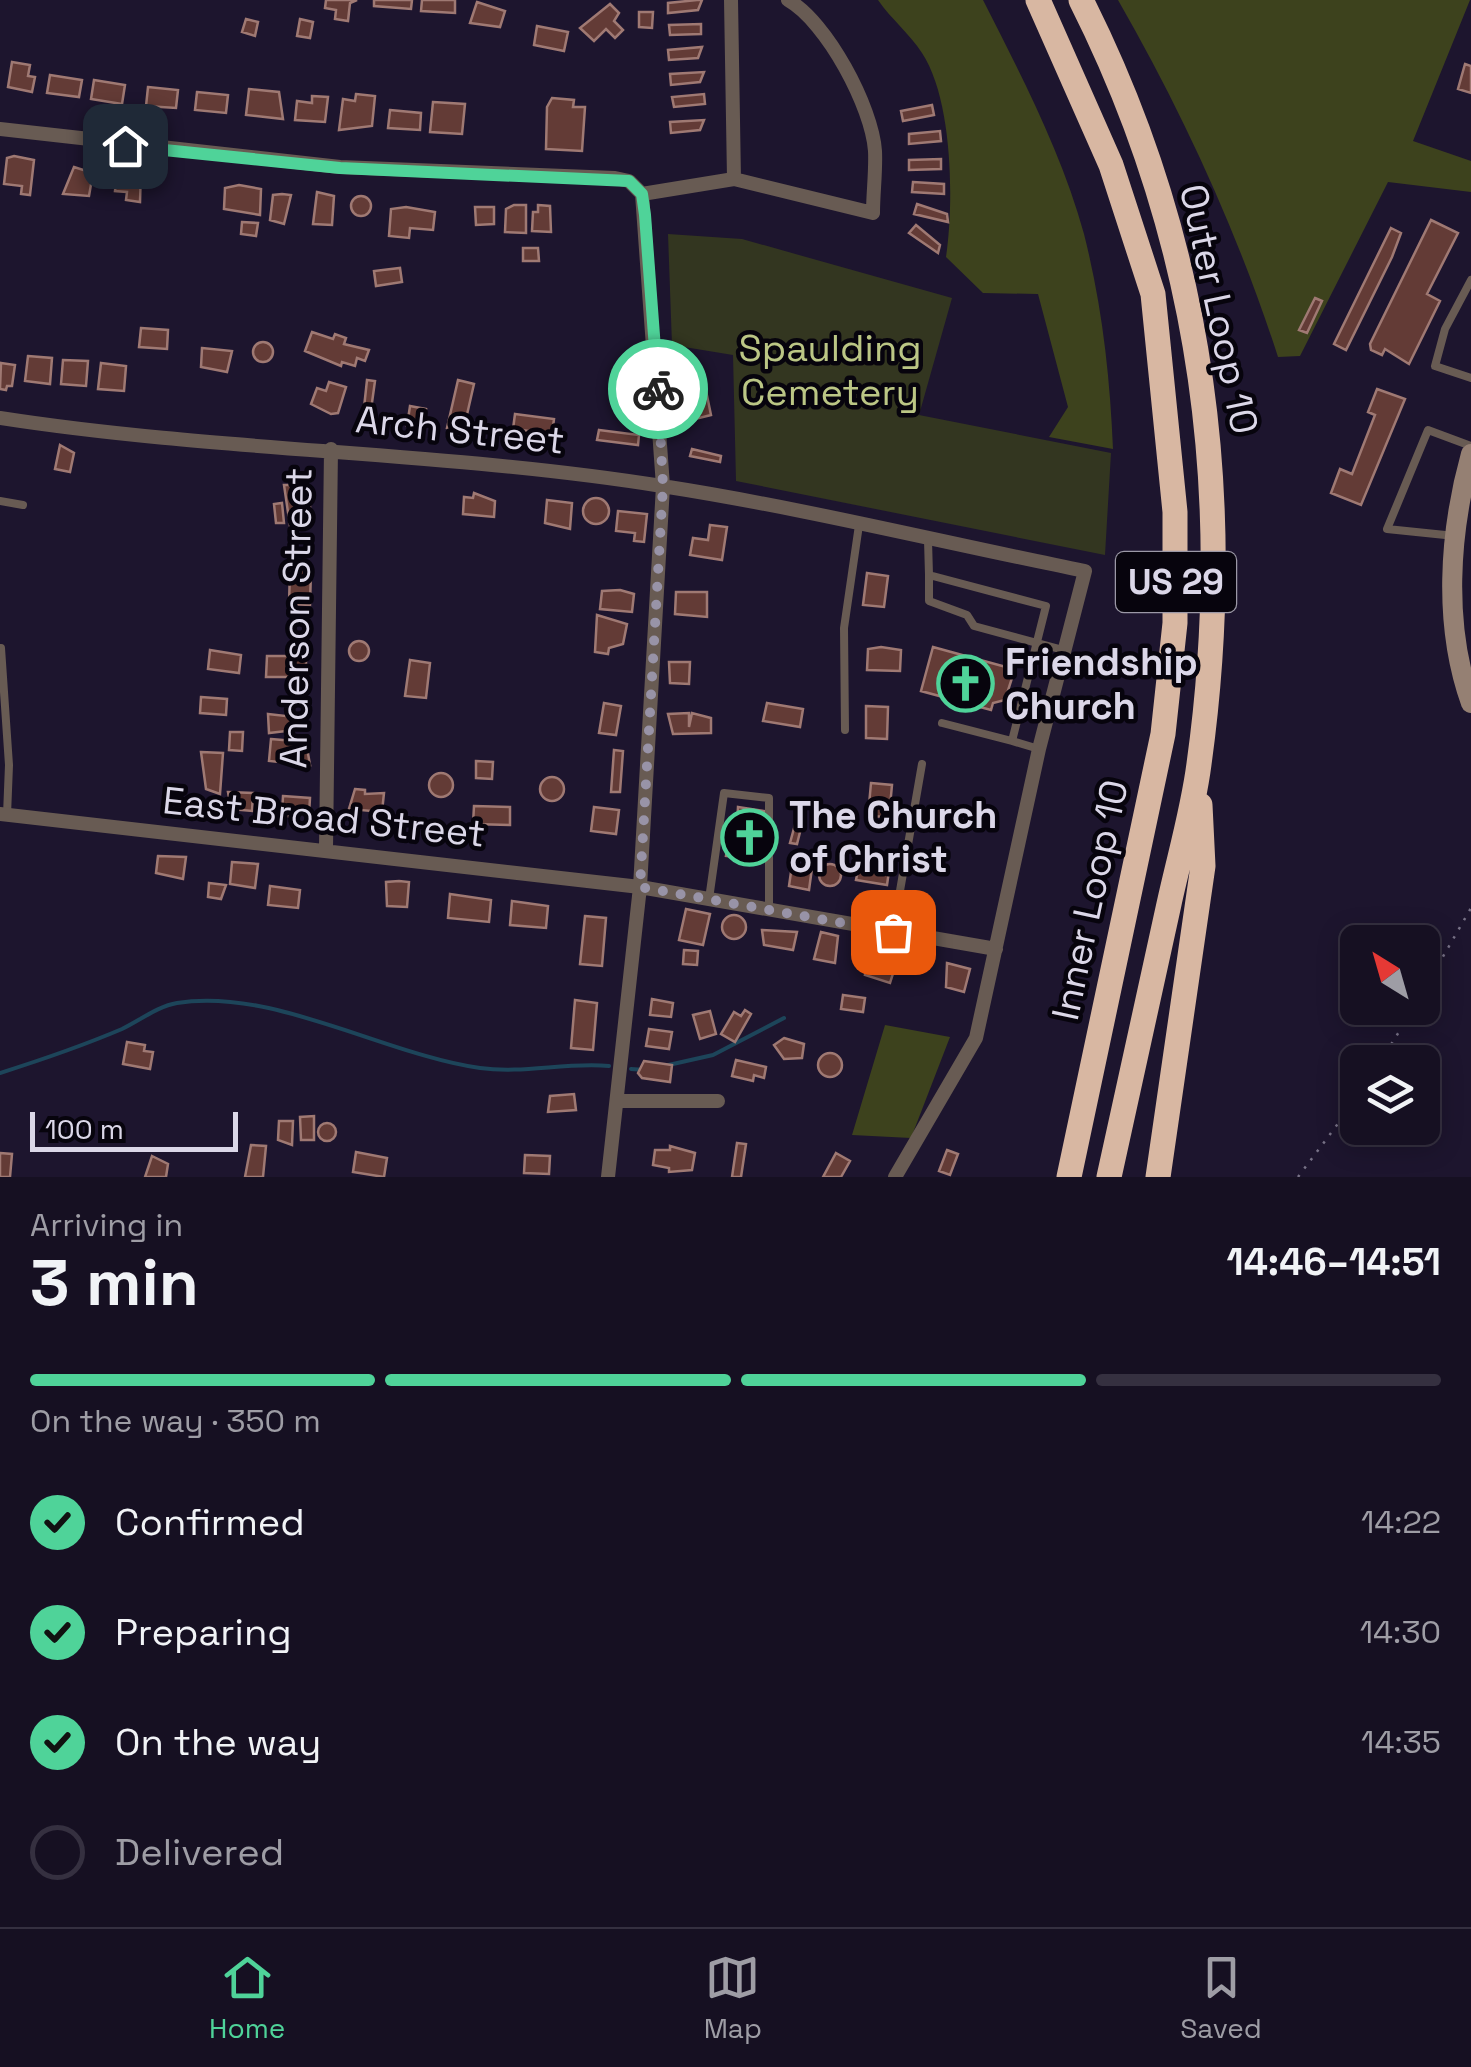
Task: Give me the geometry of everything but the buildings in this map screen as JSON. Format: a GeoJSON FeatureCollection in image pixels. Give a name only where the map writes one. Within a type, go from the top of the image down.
{"type":"FeatureCollection","features":[{"type":"Feature","properties":{"kind":"highway","name":"Inner Loop 10"},"geometry":{"type":"LineString","coordinates":[[1038,0],[1111,165],[1152,294],[1175,512],[1175,622],[1163,734],[1069,1177]]}},
{"type":"Feature","properties":{"kind":"highway","name":"Outer Loop 10"},"geometry":{"type":"LineString","coordinates":[[1081,0],[1141,136],[1180,270],[1208,414],[1216,594],[1199,768],[1109,1177]]}},
{"type":"Feature","properties":{"kind":"highway"},"geometry":{"type":"LineString","coordinates":[[1158,1177],[1203,866],[1199,768]]}},
{"type":"Feature","properties":{"kind":"street"},"geometry":{"type":"LineString","coordinates":[[731,0],[734,179]]}},
{"type":"Feature","properties":{"kind":"street"},"geometry":{"type":"LineString","coordinates":[[642,194],[734,179],[872,213],[875,148],[854,83],[823,34],[794,2]]}},
{"type":"Feature","properties":{"kind":"street"},"geometry":{"type":"LineString","coordinates":[[0,129],[340,168],[615,178],[629,181],[642,194],[663,486],[640,887],[608,1177]]}},
{"type":"Feature","properties":{"kind":"street","name":"Arch Street"},"geometry":{"type":"LineString","coordinates":[[0,418],[145,438],[331,449],[663,486],[1085,571],[1067,650]]}},
{"type":"Feature","properties":{"kind":"street","name":"Anderson Street"},"geometry":{"type":"LineString","coordinates":[[326,849],[331,449]]}},
{"type":"Feature","properties":{"kind":"street"},"geometry":{"type":"LineString","coordinates":[[1471,454],[1455,536],[1457,642],[1471,704]]}},
{"type":"Feature","properties":{"kind":"street"},"geometry":{"type":"LineString","coordinates":[[895,1177],[970,1055],[1039,749],[1067,650]]}},
{"type":"Feature","properties":{"kind":"street","name":"East Broad Street"},"geometry":{"type":"LineString","coordinates":[[4,815],[640,887],[996,950]]}},
{"type":"Feature","properties":{"kind":"street"},"geometry":{"type":"LineString","coordinates":[[617,1100],[718,1101]]}},
{"type":"Feature","properties":{"kind":"lane"},"geometry":{"type":"LineString","coordinates":[[1471,280],[1445,329],[1435,366],[1471,378]]}},
{"type":"Feature","properties":{"kind":"lane"},"geometry":{"type":"LineString","coordinates":[[1455,536],[1387,529],[1428,430],[1471,446]]}},
{"type":"Feature","properties":{"kind":"lane"},"geometry":{"type":"LineString","coordinates":[[0,501],[23,505]]}},
{"type":"Feature","properties":{"kind":"lane"},"geometry":{"type":"LineString","coordinates":[[845,730],[844,628],[859,525]]}},
{"type":"Feature","properties":{"kind":"lane"},"geometry":{"type":"LineString","coordinates":[[928,540],[929,601],[967,615],[974,626],[1067,650]]}},
{"type":"Feature","properties":{"kind":"lane"},"geometry":{"type":"LineString","coordinates":[[929,576],[1046,606],[1012,741]]}},
{"type":"Feature","properties":{"kind":"lane"},"geometry":{"type":"LineString","coordinates":[[1,648],[4,815]]}},
{"type":"Feature","properties":{"kind":"lane"},"geometry":{"type":"LineString","coordinates":[[942,722],[1039,749]]}},
{"type":"Feature","properties":{"kind":"lane"},"geometry":{"type":"LineString","coordinates":[[893,932],[922,764]]}},
{"type":"Feature","properties":{"kind":"lane"},"geometry":{"type":"LineString","coordinates":[[709,899],[724,793],[770,798],[770,910]]}},
{"type":"Feature","properties":{"kind":"path"},"geometry":{"type":"LineString","coordinates":[[1440,962],[1471,908]]}},
{"type":"Feature","properties":{"kind":"path"},"geometry":{"type":"LineString","coordinates":[[1298,1177],[1340,1121]]}},
{"type":"Feature","properties":{"kind":"green space"},"geometry":{"type":"Polygon","coordinates":[[[878,0],[983,0],[1052,144],[1084,234],[1104,341],[1113,449],[1049,437],[1068,407],[1038,294],[983,293],[946,257],[949,152],[940,97],[922,53],[878,0]]]}},
{"type":"Feature","properties":{"kind":"green space"},"geometry":{"type":"Polygon","coordinates":[[[1118,0],[1470,0],[1413,141],[1471,161],[1471,192],[1388,182],[1300,356],[1278,357],[1207,174],[1118,0]]]}},
{"type":"Feature","properties":{"kind":"green space","name":"Spaulding Cemetery"},"geometry":{"type":"Polygon","coordinates":[[[668,234],[742,239],[952,298],[919,415],[1111,453],[1105,555],[736,481],[733,355],[672,345],[668,234]]]}},
{"type":"Feature","properties":{"kind":"green space"},"geometry":{"type":"Polygon","coordinates":[[[885,1025],[950,1037],[911,1138],[852,1135],[885,1025]]]}},
{"type":"Feature","properties":{"kind":"waterway"},"geometry":{"type":"LineString","coordinates":[[0,1073],[107,1035],[170,1005],[213,1001],[289,1013],[444,1061],[480,1068],[609,1066]]}},
{"type":"Feature","properties":{"kind":"waterway"},"geometry":{"type":"LineString","coordinates":[[664,1066],[713,1055],[784,1018]]}},
{"type":"Feature","properties":{"kind":"waterway"},"geometry":{"type":"LineString","coordinates":[[631,1069],[645,1070]]}},
{"type":"Feature","properties":{"kind":"way so far"},"geometry":{"type":"LineString","coordinates":[[658,389],[663,486],[640,887],[893,932]]}},
{"type":"Feature","properties":{"kind":"place","name":"Friendship Church"},"geometry":{"type":"Point","coordinates":[966,684]}},
{"type":"Feature","properties":{"kind":"place","name":"The Church of Christ"},"geometry":{"type":"Point","coordinates":[750,837]}},
{"type":"Feature","properties":{"kind":"route"},"geometry":{"type":"LineString","coordinates":[[125,146],[340,168],[629,181],[642,194],[645,215],[658,389]]}}]}
